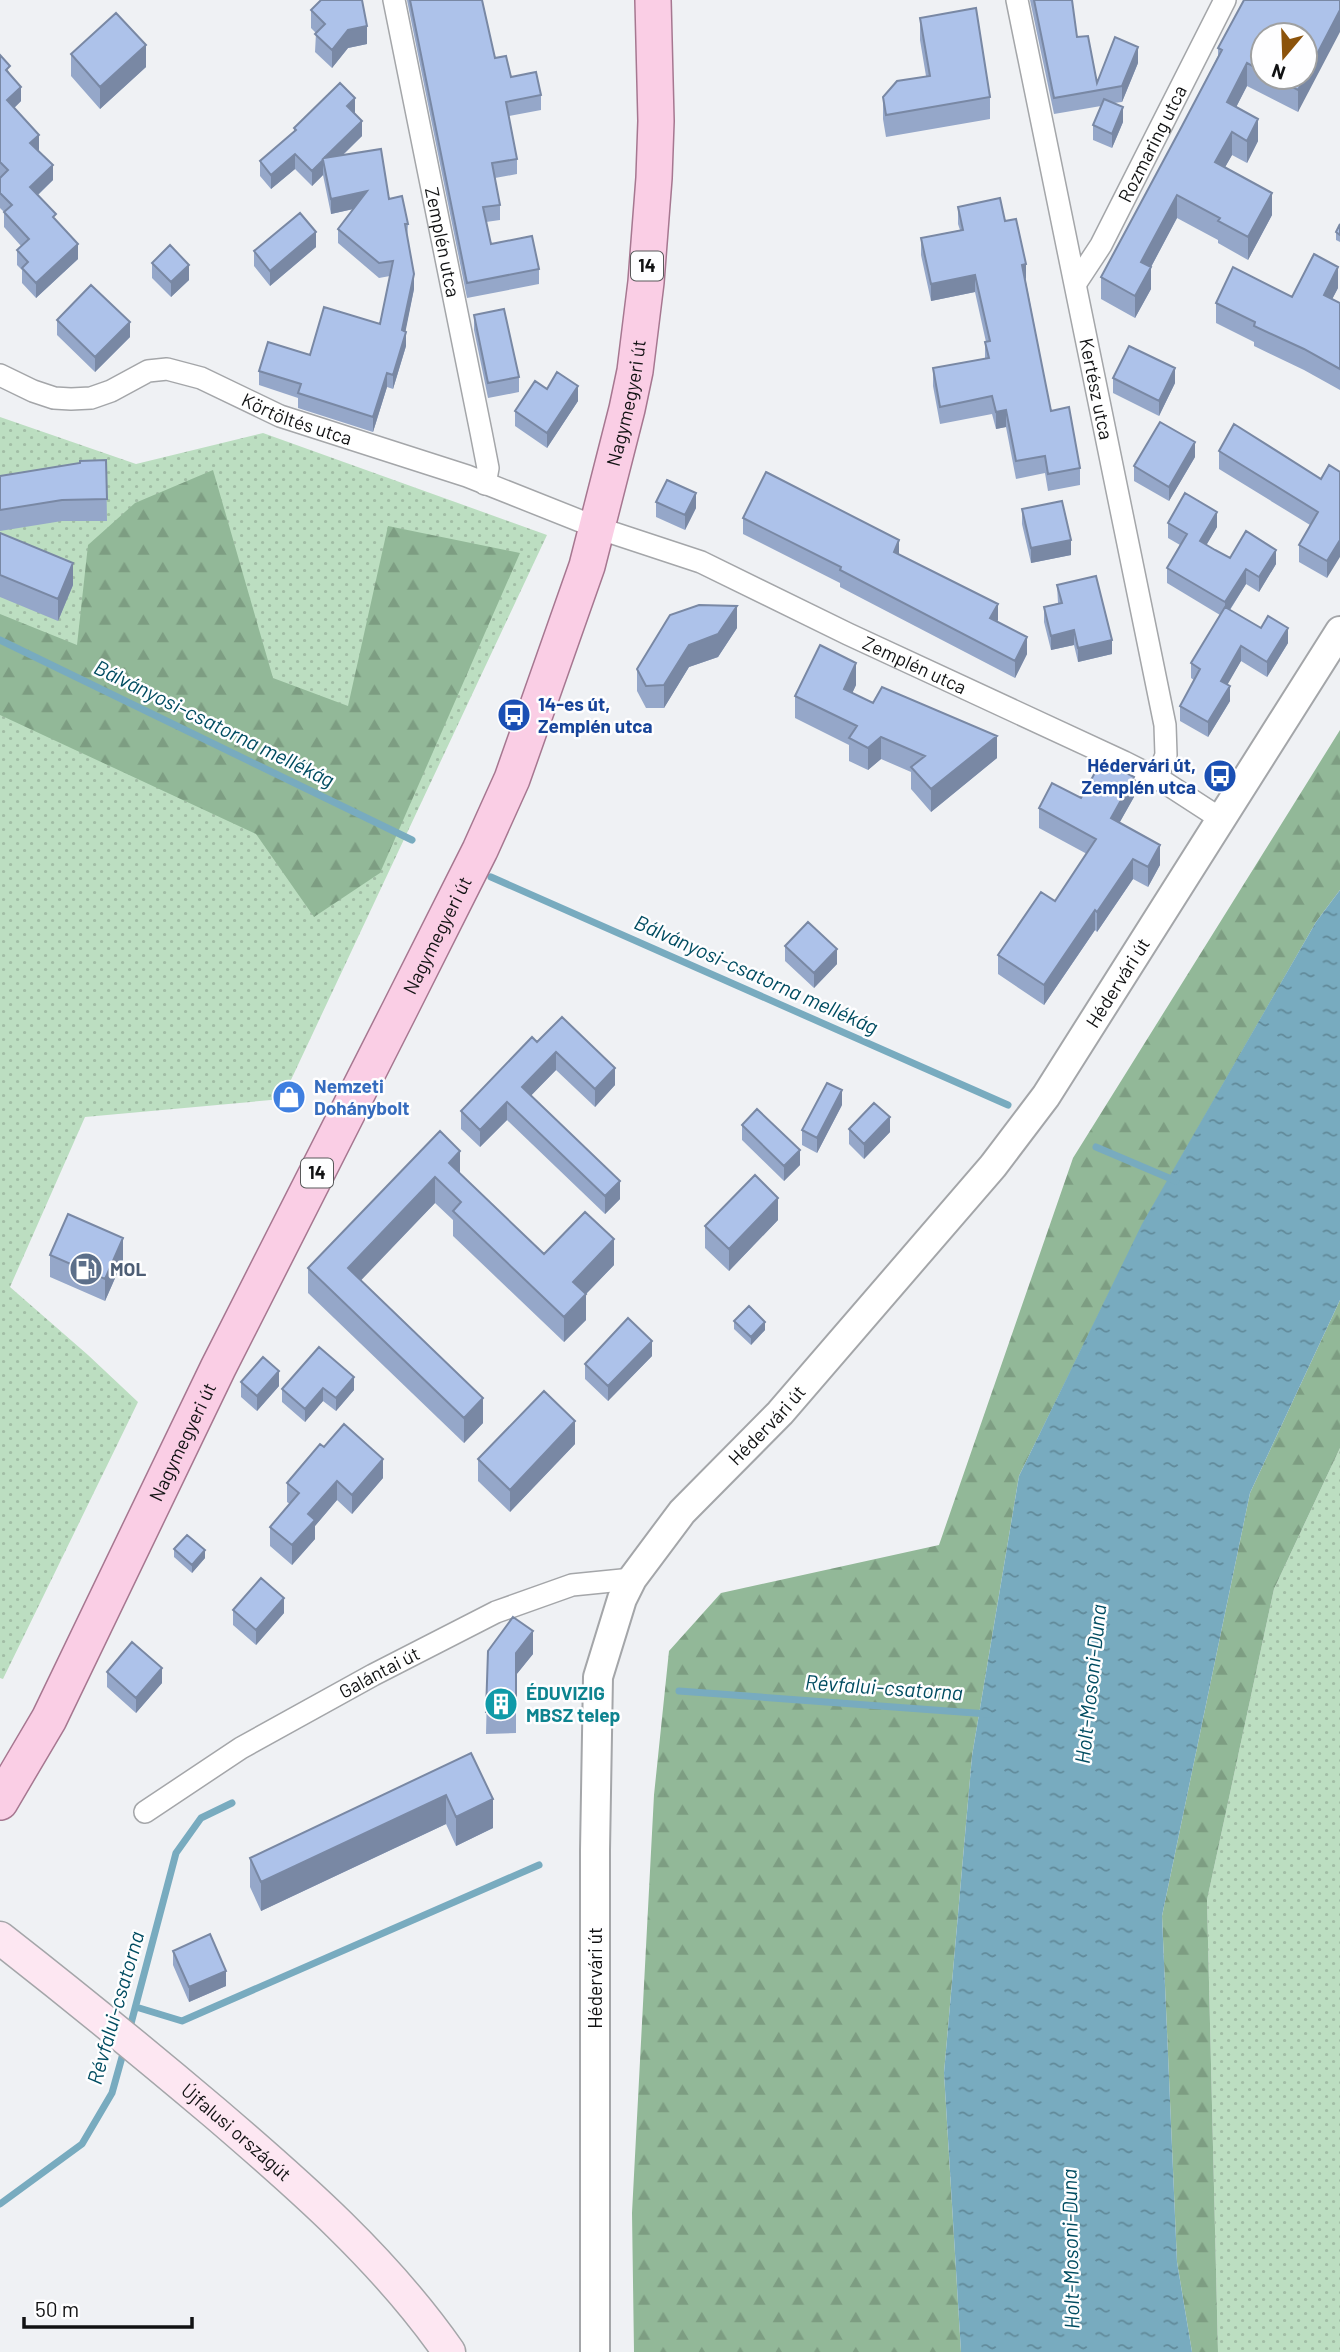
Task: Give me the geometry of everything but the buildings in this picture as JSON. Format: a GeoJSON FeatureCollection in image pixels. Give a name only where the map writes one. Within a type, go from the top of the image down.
{"type":"FeatureCollection","features":[{"type":"Feature","properties":{"kind":"main road","name":"Nagymegyeri út"},"geometry":{"type":"LineString","coordinates":[[0,1802],[48,1719],[218,1368],[480,850],[512,779],[587,566],[632,384],[646,282],[656,121],[653,0]]}},
{"type":"Feature","properties":{"kind":"main road","name":"Újfalusi országút"},"geometry":{"type":"LineString","coordinates":[[0,1938],[106,2020],[265,2155],[335,2220],[400,2289],[449,2352]]}},
{"type":"Feature","properties":{"kind":"street","name":"Zemplén utca"},"geometry":{"type":"LineString","coordinates":[[394,0],[488,468],[485,484]]}},
{"type":"Feature","properties":{"kind":"street","name":"Kertész utca"},"geometry":{"type":"LineString","coordinates":[[1017,0],[1165,725],[1166,755],[1157,778]]}},
{"type":"Feature","properties":{"kind":"street","name":"Rozmaring utca"},"geometry":{"type":"LineString","coordinates":[[1076,284],[1101,245],[1225,0]]}},
{"type":"Feature","properties":{"kind":"street","name":"Körtöltés utca"},"geometry":{"type":"LineString","coordinates":[[0,375],[33,391],[54,398],[71,399],[91,398],[111,391],[148,371],[167,369],[184,372],[280,416],[485,484],[598,528]]}},
{"type":"Feature","properties":{"kind":"street","name":"Zemplén utca"},"geometry":{"type":"LineString","coordinates":[[598,528],[701,562],[1157,778],[1221,818]]}},
{"type":"Feature","properties":{"kind":"street","name":"Hédervári út"},"geometry":{"type":"LineString","coordinates":[[595,2352],[595,1850],[598,1677],[622,1599],[632,1579],[682,1512],[780,1413],[993,1166],[1066,1068],[1340,631]]}},
{"type":"Feature","properties":{"kind":"street","name":"Galántai út"},"geometry":{"type":"LineString","coordinates":[[145,1812],[241,1748],[373,1675],[496,1612],[572,1585],[632,1579]]}},
{"type":"Feature","properties":{"kind":"green space"},"geometry":{"type":"Polygon","coordinates":[[[0,417],[136,464],[263,433],[547,535],[282,1099],[85,1117],[10,1287],[138,1402],[3,1679],[0,1678],[0,417]]]}},
{"type":"Feature","properties":{"kind":"green space"},"geometry":{"type":"Polygon","coordinates":[[[213,470],[273,678],[348,706],[388,526],[520,553],[380,873],[314,917],[256,834],[0,715],[0,614],[77,645],[88,545],[135,503],[213,470]]]}},
{"type":"Feature","properties":{"kind":"green space"},"geometry":{"type":"Polygon","coordinates":[[[1340,730],[1340,890],[1316,922],[1143,1224],[1019,1476],[972,1756],[944,2073],[961,2352],[634,2352],[632,2213],[654,1795],[669,1651],[721,1593],[939,1545],[1073,1158],[1340,730]]]}},
{"type":"Feature","properties":{"kind":"green space"},"geometry":{"type":"Polygon","coordinates":[[[1340,1300],[1340,1448],[1274,1589],[1207,1900],[1218,2352],[1192,2352],[1177,2262],[1162,1916],[1250,1493],[1340,1300]]]}},
{"type":"Feature","properties":{"kind":"green space"},"geometry":{"type":"Polygon","coordinates":[[[1340,1448],[1340,2352],[1218,2352],[1207,1900],[1274,1589],[1340,1448]]]}},
{"type":"Feature","properties":{"kind":"water","name":"Holt-Mosoni-Duna"},"geometry":{"type":"Polygon","coordinates":[[[1340,890],[1340,1300],[1250,1493],[1162,1916],[1177,2262],[1192,2352],[961,2352],[944,2073],[972,1756],[1019,1476],[1142,1224],[1316,922],[1340,890]]]}},
{"type":"Feature","properties":{"kind":"waterway","name":"Bálványosi-csatorna mellékág"},"geometry":{"type":"LineString","coordinates":[[0,640],[412,840]]}},
{"type":"Feature","properties":{"kind":"waterway","name":"Bálványosi-csatorna mellékág"},"geometry":{"type":"LineString","coordinates":[[491,877],[1008,1105]]}},
{"type":"Feature","properties":{"kind":"waterway","name":"Bálványosi-csatorna mellékág"},"geometry":{"type":"LineString","coordinates":[[1096,1147],[1176,1181]]}},
{"type":"Feature","properties":{"kind":"waterway","name":"Révfalui-csatorna"},"geometry":{"type":"LineString","coordinates":[[679,1691],[988,1714]]}},
{"type":"Feature","properties":{"kind":"waterway","name":"Révfalui-csatorna"},"geometry":{"type":"LineString","coordinates":[[129,2031],[176,1853],[201,1818],[232,1803]]}},
{"type":"Feature","properties":{"kind":"waterway"},"geometry":{"type":"LineString","coordinates":[[136,2007],[182,2021],[539,1865]]}},
{"type":"Feature","properties":{"kind":"waterway","name":"Révfalui-csatorna"},"geometry":{"type":"LineString","coordinates":[[0,2204],[82,2144],[112,2093],[124,2050]]}},
{"type":"Feature","properties":{"kind":"place","name":"14-es út, Zemplén utca"},"geometry":{"type":"Point","coordinates":[514,715]}},
{"type":"Feature","properties":{"kind":"place","name":"Hédervári út, Zemplén utca"},"geometry":{"type":"Point","coordinates":[1220,776]}},
{"type":"Feature","properties":{"kind":"place","name":"Nemzeti Dohánybolt"},"geometry":{"type":"Point","coordinates":[289,1097]}},
{"type":"Feature","properties":{"kind":"place","name":"MOL"},"geometry":{"type":"Point","coordinates":[86,1269]}},
{"type":"Feature","properties":{"kind":"place","name":"ÉDUVIZIG MBSZ telep"},"geometry":{"type":"Point","coordinates":[501,1704]}}]}
